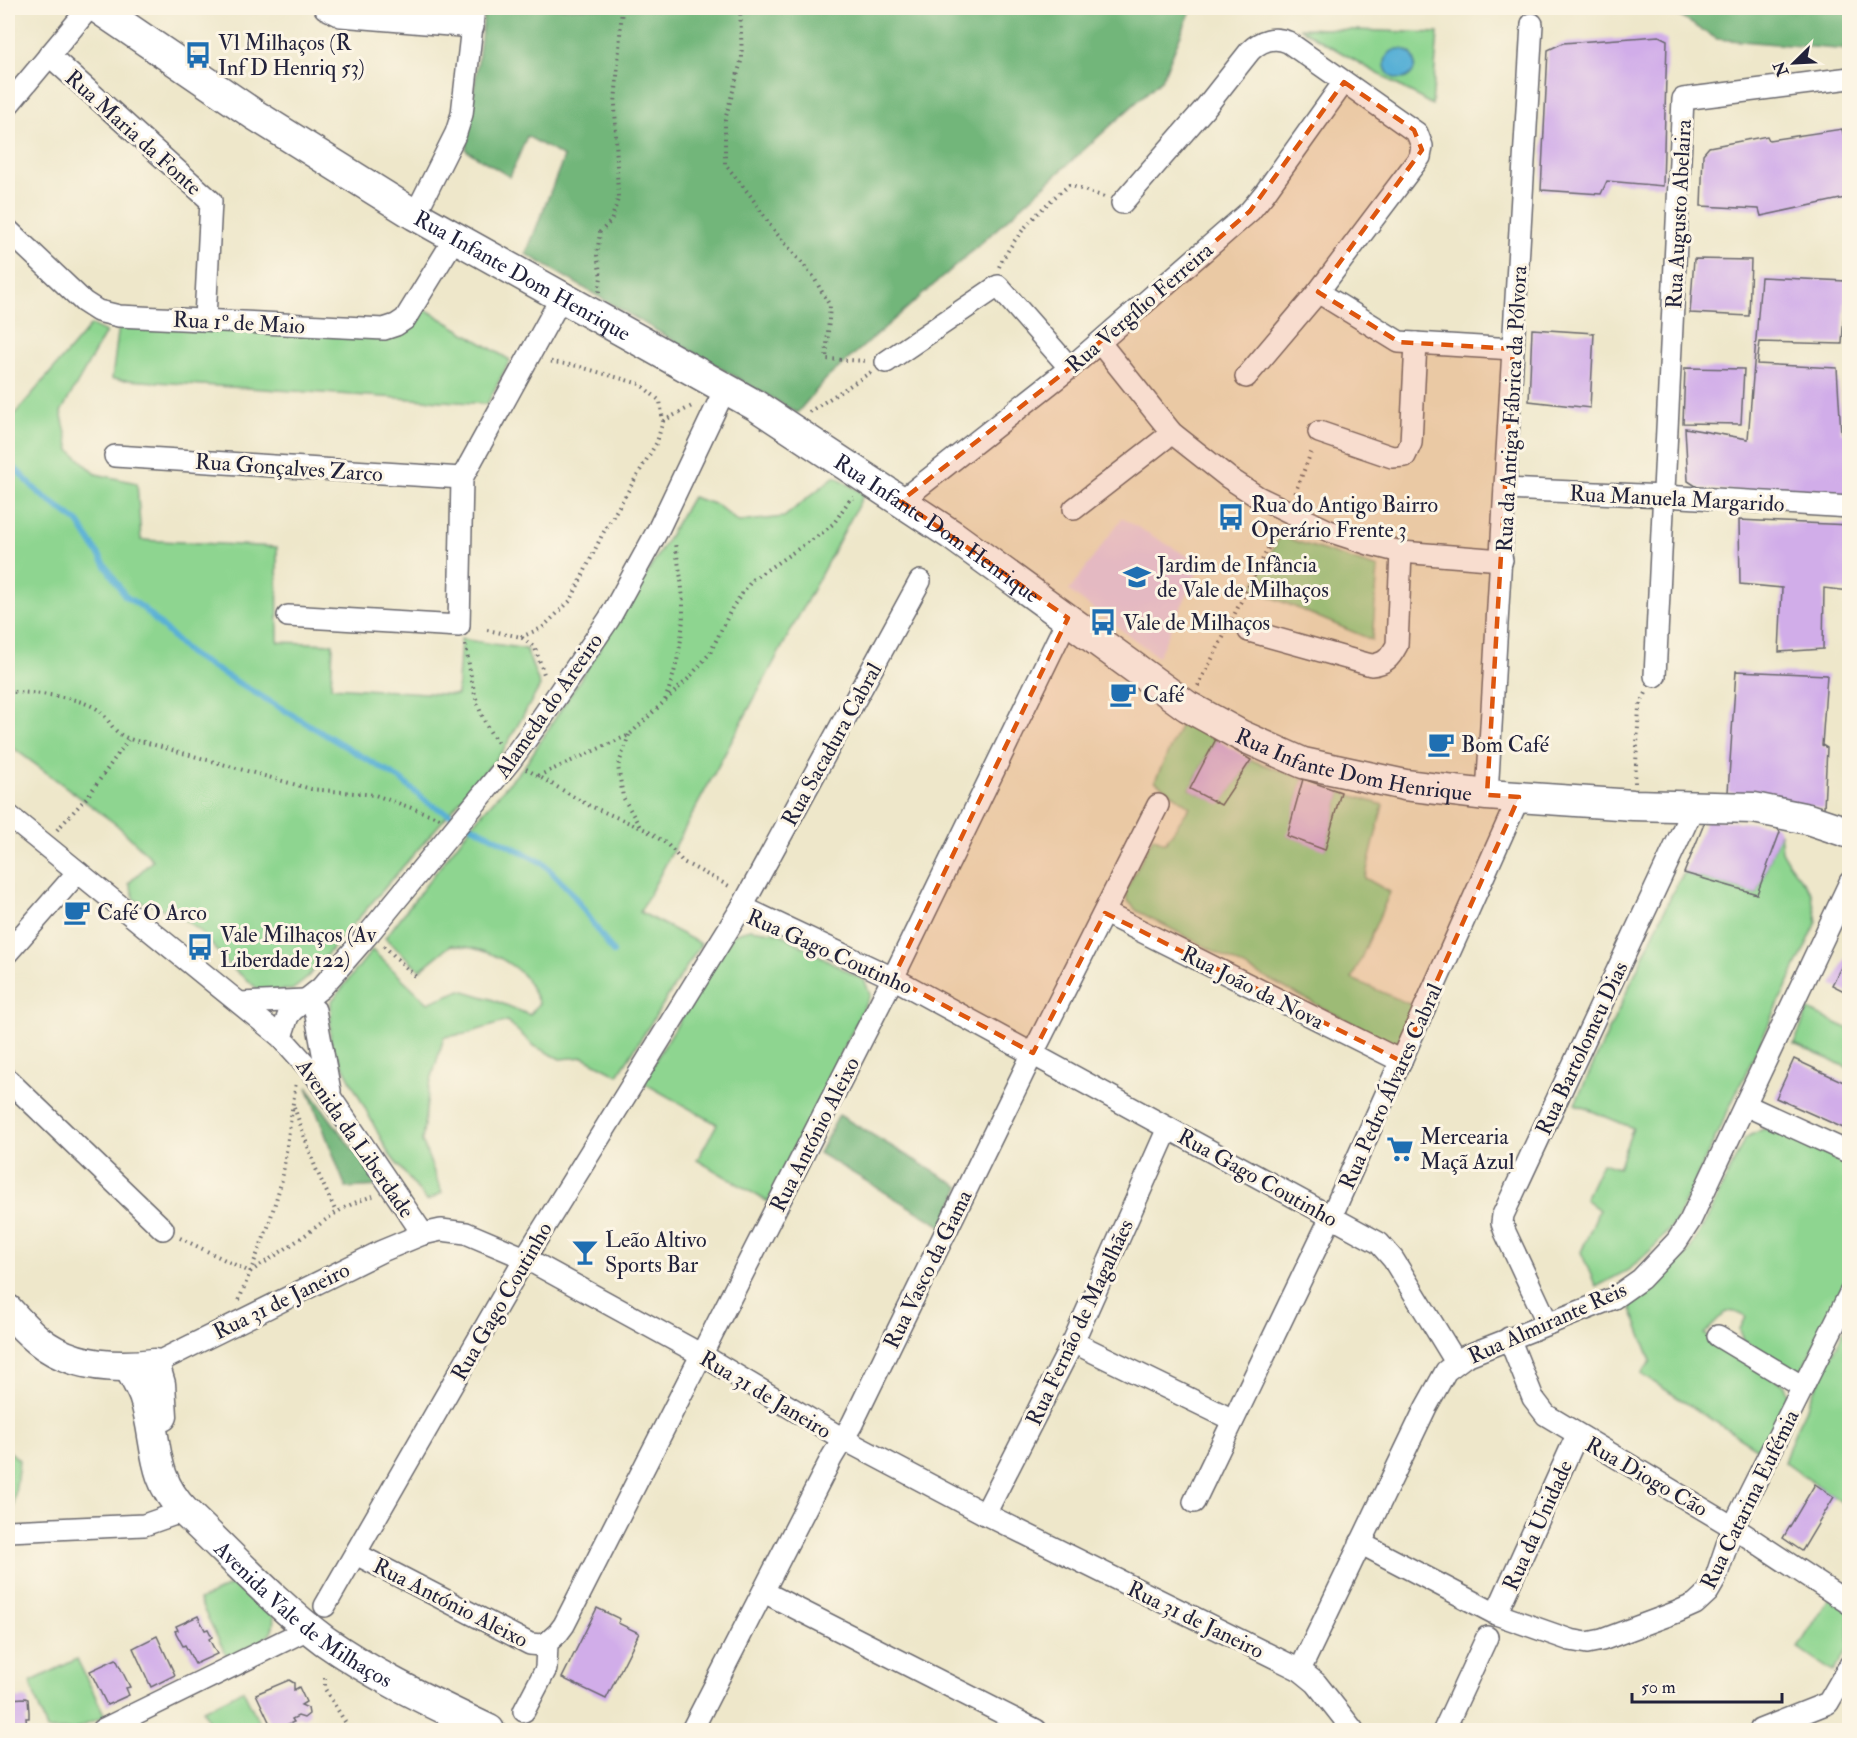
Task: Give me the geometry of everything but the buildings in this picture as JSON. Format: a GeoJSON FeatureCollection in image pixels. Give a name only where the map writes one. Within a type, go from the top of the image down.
{"type":"FeatureCollection","features":[{"type":"Feature","properties":{"kind":"street"},"geometry":{"type":"LineString","coordinates":[[8,105],[89,8]]}},
{"type":"Feature","properties":{"kind":"street","name":"Rua Infante Dom Henrique"},"geometry":{"type":"LineString","coordinates":[[98,8],[255,116],[415,215],[788,425],[952,535],[1187,706],[1240,735],[1304,763],[1405,785],[1488,795],[1634,805],[1754,808],[1808,819],[1850,833]]}},
{"type":"Feature","properties":{"kind":"street"},"geometry":{"type":"LineString","coordinates":[[324,8],[341,16],[474,17],[462,114],[456,133],[415,215]]}},
{"type":"Feature","properties":{"kind":"street","name":"Rua da Antiga Fábrica da Pólvora"},"geometry":{"type":"LineString","coordinates":[[1488,795],[1532,24]]}},
{"type":"Feature","properties":{"kind":"street"},"geometry":{"type":"LineString","coordinates":[[1122,203],[1205,108],[1250,51],[1258,44],[1277,38],[1288,42],[1414,130],[1419,137],[1422,150],[1420,157],[1318,292],[1246,377]]}},
{"type":"Feature","properties":{"kind":"street","name":"Rua Maria da Fonte"},"geometry":{"type":"LineString","coordinates":[[49,55],[211,201],[205,319]]}},
{"type":"Feature","properties":{"kind":"street","name":"Rua Augusto Abelaira"},"geometry":{"type":"LineString","coordinates":[[1664,496],[1683,99],[1850,78]]}},
{"type":"Feature","properties":{"kind":"street","name":"Rua Vergílio Ferreira"},"geometry":{"type":"LineString","coordinates":[[901,501],[1100,343],[1256,205],[1344,82]]}},
{"type":"Feature","properties":{"kind":"street","name":"Rua 1º de Maio"},"geometry":{"type":"LineString","coordinates":[[8,230],[84,302],[98,311],[119,316],[384,329],[405,319],[455,238]]}},
{"type":"Feature","properties":{"kind":"street"},"geometry":{"type":"LineString","coordinates":[[886,362],[998,286],[1070,368]]}},
{"type":"Feature","properties":{"kind":"street"},"geometry":{"type":"LineString","coordinates":[[1318,292],[1399,342],[1513,349]]}},
{"type":"Feature","properties":{"kind":"street"},"geometry":{"type":"LineString","coordinates":[[288,616],[459,626],[462,478],[561,297]]}},
{"type":"Feature","properties":{"kind":"street"},"geometry":{"type":"LineString","coordinates":[[1100,343],[1172,433],[1229,478],[1258,497],[1329,531],[1401,552],[1502,560]]}},
{"type":"Feature","properties":{"kind":"street"},"geometry":{"type":"LineString","coordinates":[[1319,432],[1392,457],[1406,456],[1412,443],[1416,344]]}},
{"type":"Feature","properties":{"kind":"street","name":"Alameda do Areeiro"},"geometry":{"type":"LineString","coordinates":[[281,1036],[288,1016],[313,999],[370,932],[511,760],[554,700],[609,619],[659,528],[725,388]]}},
{"type":"Feature","properties":{"kind":"street"},"geometry":{"type":"LineString","coordinates":[[1074,509],[1172,433]]}},
{"type":"Feature","properties":{"kind":"street","name":"Rua Gonçalves Zarco"},"geometry":{"type":"LineString","coordinates":[[115,456],[462,478]]}},
{"type":"Feature","properties":{"kind":"street","name":"Rua Manuela Margarido"},"geometry":{"type":"LineString","coordinates":[[1505,489],[1850,507]]}},
{"type":"Feature","properties":{"kind":"street"},"geometry":{"type":"LineString","coordinates":[[1655,676],[1664,496]]}},
{"type":"Feature","properties":{"kind":"street"},"geometry":{"type":"LineString","coordinates":[[1249,631],[1371,665],[1381,664],[1391,657],[1398,645],[1401,552]]}},
{"type":"Feature","properties":{"kind":"street","name":"Rua Sacadura Cabral"},"geometry":{"type":"LineString","coordinates":[[745,901],[920,581]]}},
{"type":"Feature","properties":{"kind":"street","name":"Rua António Aleixo"},"geometry":{"type":"LineString","coordinates":[[356,1554],[530,1644],[547,1643],[558,1634],[893,978],[1068,618]]}},
{"type":"Feature","properties":{"kind":"street","name":"Rua Pedro Álvares Cabral"},"geometry":{"type":"LineString","coordinates":[[1194,1502],[1331,1217],[1520,797]]}},
{"type":"Feature","properties":{"kind":"street","name":"Rua Vasco da Gama"},"geometry":{"type":"LineString","coordinates":[[692,1731],[832,1457],[852,1425],[1033,1053],[1158,805]]}},
{"type":"Feature","properties":{"kind":"street","name":"Rua Bartolomeu Dias"},"geometry":{"type":"LineString","coordinates":[[1548,1324],[1505,1232],[1502,1223],[1503,1215],[1694,806]]}},
{"type":"Feature","properties":{"kind":"street","name":"Avenida da Liberdade"},"geometry":{"type":"LineString","coordinates":[[8,815],[281,1036],[332,1097],[423,1234]]}},
{"type":"Feature","properties":{"kind":"street"},"geometry":{"type":"LineString","coordinates":[[8,952],[78,872]]}},
{"type":"Feature","properties":{"kind":"street","name":"Rua Almirante Reis"},"geometry":{"type":"LineString","coordinates":[[1300,1670],[1437,1384],[1446,1371],[1456,1362],[1478,1350],[1614,1298],[1641,1279],[1677,1241],[1690,1221],[1745,1105],[1842,919],[1850,882]]}},
{"type":"Feature","properties":{"kind":"street","name":"Rua Gago Coutinho"},"geometry":{"type":"LineString","coordinates":[[317,1617],[356,1554],[525,1258],[745,901],[1033,1053],[1374,1239],[1384,1248],[1456,1362]]}},
{"type":"Feature","properties":{"kind":"street","name":"Rua João da Nova"},"geometry":{"type":"LineString","coordinates":[[1105,913],[1401,1061]]}},
{"type":"Feature","properties":{"kind":"street"},"geometry":{"type":"LineString","coordinates":[[240,1003],[313,999],[332,1097]]}},
{"type":"Feature","properties":{"kind":"street"},"geometry":{"type":"LineString","coordinates":[[8,1080],[163,1229]]}},
{"type":"Feature","properties":{"kind":"street"},"geometry":{"type":"LineString","coordinates":[[1745,1105],[1850,1153]]}},
{"type":"Feature","properties":{"kind":"street","name":"Rua Fernão de Magalhães"},"geometry":{"type":"LineString","coordinates":[[985,1514],[1073,1342],[1168,1128]]}},
{"type":"Feature","properties":{"kind":"street","name":"Rua 31 de Janeiro"},"geometry":{"type":"LineString","coordinates":[[142,1365],[351,1265],[423,1234],[441,1230],[466,1233],[525,1258],[702,1355],[843,1439],[985,1514],[1300,1670],[1316,1683],[1353,1731]]}},
{"type":"Feature","properties":{"kind":"street","name":"Rua Catarina Eufémia"},"geometry":{"type":"LineString","coordinates":[[1360,1543],[1496,1614],[1570,1640],[1587,1643],[1613,1636],[1695,1604],[1708,1592],[1715,1580],[1733,1527],[1850,1293]]}},
{"type":"Feature","properties":{"kind":"street"},"geometry":{"type":"LineString","coordinates":[[8,1310],[36,1339],[58,1353],[87,1363],[108,1366],[142,1365]]}},
{"type":"Feature","properties":{"kind":"street"},"geometry":{"type":"LineString","coordinates":[[1718,1336],[1803,1387]]}},
{"type":"Feature","properties":{"kind":"street","name":"Rua Diogo Cão"},"geometry":{"type":"LineString","coordinates":[[1509,1338],[1533,1398],[1546,1415],[1733,1527],[1850,1604]]}},
{"type":"Feature","properties":{"kind":"street"},"geometry":{"type":"LineString","coordinates":[[1073,1342],[1233,1420]]}},
{"type":"Feature","properties":{"kind":"street","name":"Avenida Vale de Milhaços"},"geometry":{"type":"LineString","coordinates":[[142,1365],[144,1395],[164,1485],[184,1511],[287,1609],[317,1617],[334,1646],[380,1675],[489,1731]]}},
{"type":"Feature","properties":{"kind":"street","name":"Rua da Unidade"},"geometry":{"type":"LineString","coordinates":[[1496,1614],[1577,1435]]}},
{"type":"Feature","properties":{"kind":"street"},"geometry":{"type":"LineString","coordinates":[[8,1531],[144,1525],[184,1511]]}},
{"type":"Feature","properties":{"kind":"street"},"geometry":{"type":"LineString","coordinates":[[764,1592],[1036,1731]]}},
{"type":"Feature","properties":{"kind":"street"},"geometry":{"type":"LineString","coordinates":[[102,1731],[317,1617]]}},
{"type":"Feature","properties":{"kind":"street"},"geometry":{"type":"LineString","coordinates":[[1444,1731],[1487,1637]]}},
{"type":"Feature","properties":{"kind":"street","name":"Rua António Aleixo"},"geometry":{"type":"LineString","coordinates":[[524,1711],[546,1669],[547,1643]]}},
{"type":"Feature","properties":{"kind":"street"},"geometry":{"type":"LineString","coordinates":[[1760,1731],[1828,1703],[1850,1665]]}},
{"type":"Feature","properties":{"kind":"path"},"geometry":{"type":"LineString","coordinates":[[598,296],[601,278],[597,255],[600,232],[611,221],[618,199],[615,104],[622,8]]}},
{"type":"Feature","properties":{"kind":"path"},"geometry":{"type":"LineString","coordinates":[[740,8],[742,58],[725,120],[724,164],[750,195],[772,228],[813,276],[830,306],[826,359],[886,362]]}},
{"type":"Feature","properties":{"kind":"path"},"geometry":{"type":"LineString","coordinates":[[998,286],[996,273],[1007,250],[1036,216],[1069,185],[1122,203]]}},
{"type":"Feature","properties":{"kind":"path"},"geometry":{"type":"LineString","coordinates":[[521,638],[542,628],[571,600],[602,535],[657,442],[663,421],[660,401],[640,384],[577,366],[528,358]]}},
{"type":"Feature","properties":{"kind":"path"},"geometry":{"type":"LineString","coordinates":[[788,425],[886,362]]}},
{"type":"Feature","properties":{"kind":"path"},"geometry":{"type":"LineString","coordinates":[[1187,706],[1287,512],[1319,432]]}},
{"type":"Feature","properties":{"kind":"path"},"geometry":{"type":"LineString","coordinates":[[538,776],[629,735],[710,653],[733,606],[753,579],[822,533],[834,523],[850,499],[859,498]]}},
{"type":"Feature","properties":{"kind":"path"},"geometry":{"type":"LineString","coordinates":[[664,702],[673,679],[681,641],[683,591],[673,536]]}},
{"type":"Feature","properties":{"kind":"path"},"geometry":{"type":"LineString","coordinates":[[459,626],[465,641],[473,688],[488,731],[511,760],[588,805],[640,828],[667,844],[684,862],[723,884],[745,901]]}},
{"type":"Feature","properties":{"kind":"path"},"geometry":{"type":"LineString","coordinates":[[487,630],[521,638],[535,648],[554,700]]}},
{"type":"Feature","properties":{"kind":"path"},"geometry":{"type":"LineString","coordinates":[[8,692],[55,697],[83,703],[101,712],[114,729],[128,740],[144,742],[311,789],[375,795],[404,807],[436,815],[456,828]]}},
{"type":"Feature","properties":{"kind":"path"},"geometry":{"type":"LineString","coordinates":[[1634,805],[1639,707]]}},
{"type":"Feature","properties":{"kind":"path"},"geometry":{"type":"LineString","coordinates":[[629,735],[618,766],[623,797],[640,828]]}},
{"type":"Feature","properties":{"kind":"path"},"geometry":{"type":"LineString","coordinates":[[44,844],[88,796],[128,740]]}},
{"type":"Feature","properties":{"kind":"path"},"geometry":{"type":"LineString","coordinates":[[370,932],[416,977]]}},
{"type":"Feature","properties":{"kind":"path"},"geometry":{"type":"LineString","coordinates":[[238,1321],[236,1310],[268,1227],[282,1180],[298,1072],[303,1060]]}},
{"type":"Feature","properties":{"kind":"path"},"geometry":{"type":"LineString","coordinates":[[293,1104],[316,1169],[336,1212]]}},
{"type":"Feature","properties":{"kind":"path"},"geometry":{"type":"LineString","coordinates":[[250,1272],[350,1204],[394,1190]]}},
{"type":"Feature","properties":{"kind":"path"},"geometry":{"type":"LineString","coordinates":[[163,1229],[250,1272]]}},
{"type":"Feature","properties":{"kind":"path"},"geometry":{"type":"LineString","coordinates":[[325,1678],[325,1689],[350,1731]]}},
{"type":"Feature","properties":{"kind":"highlighted area"},"geometry":{"type":"Polygon","coordinates":[[[1344,82],[1414,130],[1422,150],[1318,292],[1399,342],[1513,349],[1487,795],[1519,797],[1401,1061],[1105,913],[1033,1053],[893,978],[1068,618],[901,501],[1070,368],[1250,211],[1344,82]]]}},
{"type":"Feature","properties":{"kind":"shaded area","name":"Jardim de Infância de Vale de Milhaços"},"geometry":{"type":"Polygon","coordinates":[[[1122,518],[1201,564],[1158,657],[1069,591],[1122,518]]]}},
{"type":"Feature","properties":{"kind":"green space"},"geometry":{"type":"Polygon","coordinates":[[[485,8],[1192,8],[1162,79],[969,254],[826,379],[797,413],[526,254],[564,157],[527,136],[510,177],[466,150],[485,8]]]}},
{"type":"Feature","properties":{"kind":"green space"},"geometry":{"type":"Polygon","coordinates":[[[1666,8],[1849,8],[1849,50],[1717,39],[1666,8]]]}},
{"type":"Feature","properties":{"kind":"green space"},"geometry":{"type":"Polygon","coordinates":[[[1299,28],[1438,33],[1432,105],[1299,28]]]}},
{"type":"Feature","properties":{"kind":"green space"},"geometry":{"type":"Polygon","coordinates":[[[425,309],[510,360],[487,404],[112,379],[119,325],[405,331],[425,309]]]}},
{"type":"Feature","properties":{"kind":"green space"},"geometry":{"type":"Polygon","coordinates":[[[91,325],[106,332],[61,412],[70,450],[96,474],[137,483],[141,540],[277,547],[278,642],[333,644],[331,687],[457,695],[461,639],[526,649],[540,686],[503,751],[305,980],[292,990],[259,990],[229,965],[200,931],[175,913],[135,900],[129,883],[153,860],[117,825],[8,744],[8,422],[91,325]]]}},
{"type":"Feature","properties":{"kind":"green space"},"geometry":{"type":"Polygon","coordinates":[[[835,476],[864,494],[640,912],[701,944],[618,1075],[584,1057],[560,1059],[534,1046],[507,1021],[465,1034],[444,1037],[429,1087],[422,1141],[442,1193],[427,1201],[389,1154],[330,1041],[331,1002],[372,950],[428,1003],[461,990],[530,1015],[539,1003],[529,984],[514,967],[498,957],[480,950],[451,945],[420,970],[385,938],[476,820],[526,764],[644,579],[692,497],[717,505],[738,522],[784,517],[835,476]]]}},
{"type":"Feature","properties":{"kind":"green space"},"geometry":{"type":"Polygon","coordinates":[[[1280,536],[1378,568],[1372,640],[1252,589],[1280,536]]]}},
{"type":"Feature","properties":{"kind":"green space"},"geometry":{"type":"Polygon","coordinates":[[[1182,722],[1216,739],[1190,789],[1221,804],[1251,760],[1303,779],[1288,836],[1325,849],[1341,792],[1383,805],[1365,878],[1390,892],[1352,979],[1416,1007],[1396,1046],[1137,911],[1127,900],[1126,890],[1153,837],[1165,843],[1190,807],[1155,781],[1182,722]]]}},
{"type":"Feature","properties":{"kind":"green space"},"geometry":{"type":"Polygon","coordinates":[[[1780,832],[1782,851],[1811,892],[1817,922],[1675,1223],[1630,1269],[1596,1287],[1581,1252],[1599,1210],[1585,1199],[1602,1163],[1618,1168],[1633,1128],[1575,1104],[1675,887],[1684,873],[1757,894],[1780,832]]]}},
{"type":"Feature","properties":{"kind":"green space"},"geometry":{"type":"Polygon","coordinates":[[[750,929],[779,933],[865,981],[870,995],[768,1202],[697,1160],[717,1124],[642,1082],[733,934],[750,929]]]}},
{"type":"Feature","properties":{"kind":"green space"},"geometry":{"type":"Polygon","coordinates":[[[1808,1010],[1849,1029],[1849,1068],[1794,1044],[1808,1010]]]}},
{"type":"Feature","properties":{"kind":"green space"},"geometry":{"type":"Polygon","coordinates":[[[307,1087],[379,1186],[346,1188],[307,1087]]]}},
{"type":"Feature","properties":{"kind":"green space"},"geometry":{"type":"Polygon","coordinates":[[[839,1115],[960,1187],[943,1227],[819,1153],[839,1115]]]}},
{"type":"Feature","properties":{"kind":"green space"},"geometry":{"type":"Polygon","coordinates":[[[1763,1129],[1774,1130],[1849,1163],[1849,1274],[1802,1369],[1794,1372],[1742,1340],[1740,1329],[1746,1317],[1735,1312],[1727,1311],[1704,1334],[1785,1385],[1789,1398],[1759,1450],[1641,1374],[1651,1361],[1630,1306],[1688,1253],[1710,1213],[1745,1138],[1763,1129]]]}},
{"type":"Feature","properties":{"kind":"green space"},"geometry":{"type":"Polygon","coordinates":[[[1849,1320],[1850,1501],[1847,1506],[1784,1462],[1795,1431],[1849,1320]]]}},
{"type":"Feature","properties":{"kind":"green space"},"geometry":{"type":"Polygon","coordinates":[[[8,1450],[19,1460],[12,1519],[8,1519],[8,1450]]]}},
{"type":"Feature","properties":{"kind":"green space"},"geometry":{"type":"Polygon","coordinates":[[[242,1580],[273,1613],[272,1630],[265,1639],[227,1657],[199,1600],[242,1580]]]}},
{"type":"Feature","properties":{"kind":"green space"},"geometry":{"type":"Polygon","coordinates":[[[1829,1598],[1849,1610],[1849,1648],[1833,1672],[1798,1648],[1829,1598]]]}},
{"type":"Feature","properties":{"kind":"green space"},"geometry":{"type":"Polygon","coordinates":[[[77,1659],[105,1716],[74,1730],[47,1730],[30,1682],[77,1659]]]}},
{"type":"Feature","properties":{"kind":"green space"},"geometry":{"type":"Polygon","coordinates":[[[243,1690],[263,1730],[213,1730],[203,1710],[243,1690]]]}},
{"type":"Feature","properties":{"kind":"water"},"geometry":{"type":"Polygon","coordinates":[[[1400,49],[1406,50],[1414,58],[1414,70],[1406,78],[1400,79],[1394,78],[1386,70],[1385,64],[1386,58],[1394,50],[1400,49]]]}},
{"type":"Feature","properties":{"kind":"waterway"},"geometry":{"type":"LineString","coordinates":[[8,461],[39,493],[78,522],[125,596],[142,607],[190,654],[400,779],[428,803],[543,863],[572,893],[613,952]]}},
{"type":"Feature","properties":{"kind":"place","name":"Vl Milhaços (R Inf D Henriq 53)"},"geometry":{"type":"Point","coordinates":[198,55]}},
{"type":"Feature","properties":{"kind":"place","name":"Rua do Antigo Bairro Operário Frente 3"},"geometry":{"type":"Point","coordinates":[1231,517]}},
{"type":"Feature","properties":{"kind":"place","name":"Jardim de Infância de Vale de Milhaços"},"geometry":{"type":"Point","coordinates":[1137,577]}},
{"type":"Feature","properties":{"kind":"place","name":"Vale de Milhaços"},"geometry":{"type":"Point","coordinates":[1103,622]}},
{"type":"Feature","properties":{"kind":"place","name":"Café"},"geometry":{"type":"Point","coordinates":[1123,694]}},
{"type":"Feature","properties":{"kind":"place","name":"Bom Café"},"geometry":{"type":"Point","coordinates":[1441,744]}},
{"type":"Feature","properties":{"kind":"place","name":"Café O Arco"},"geometry":{"type":"Point","coordinates":[77,912]}},
{"type":"Feature","properties":{"kind":"place","name":"Vale Milhaços (Av Liberdade 122)"},"geometry":{"type":"Point","coordinates":[200,947]}},
{"type":"Feature","properties":{"kind":"place","name":"Mercearia Maçã Azul"},"geometry":{"type":"Point","coordinates":[1400,1149]}},
{"type":"Feature","properties":{"kind":"place","name":"Leão Altivo Sports Bar"},"geometry":{"type":"Point","coordinates":[585,1252]}}]}
